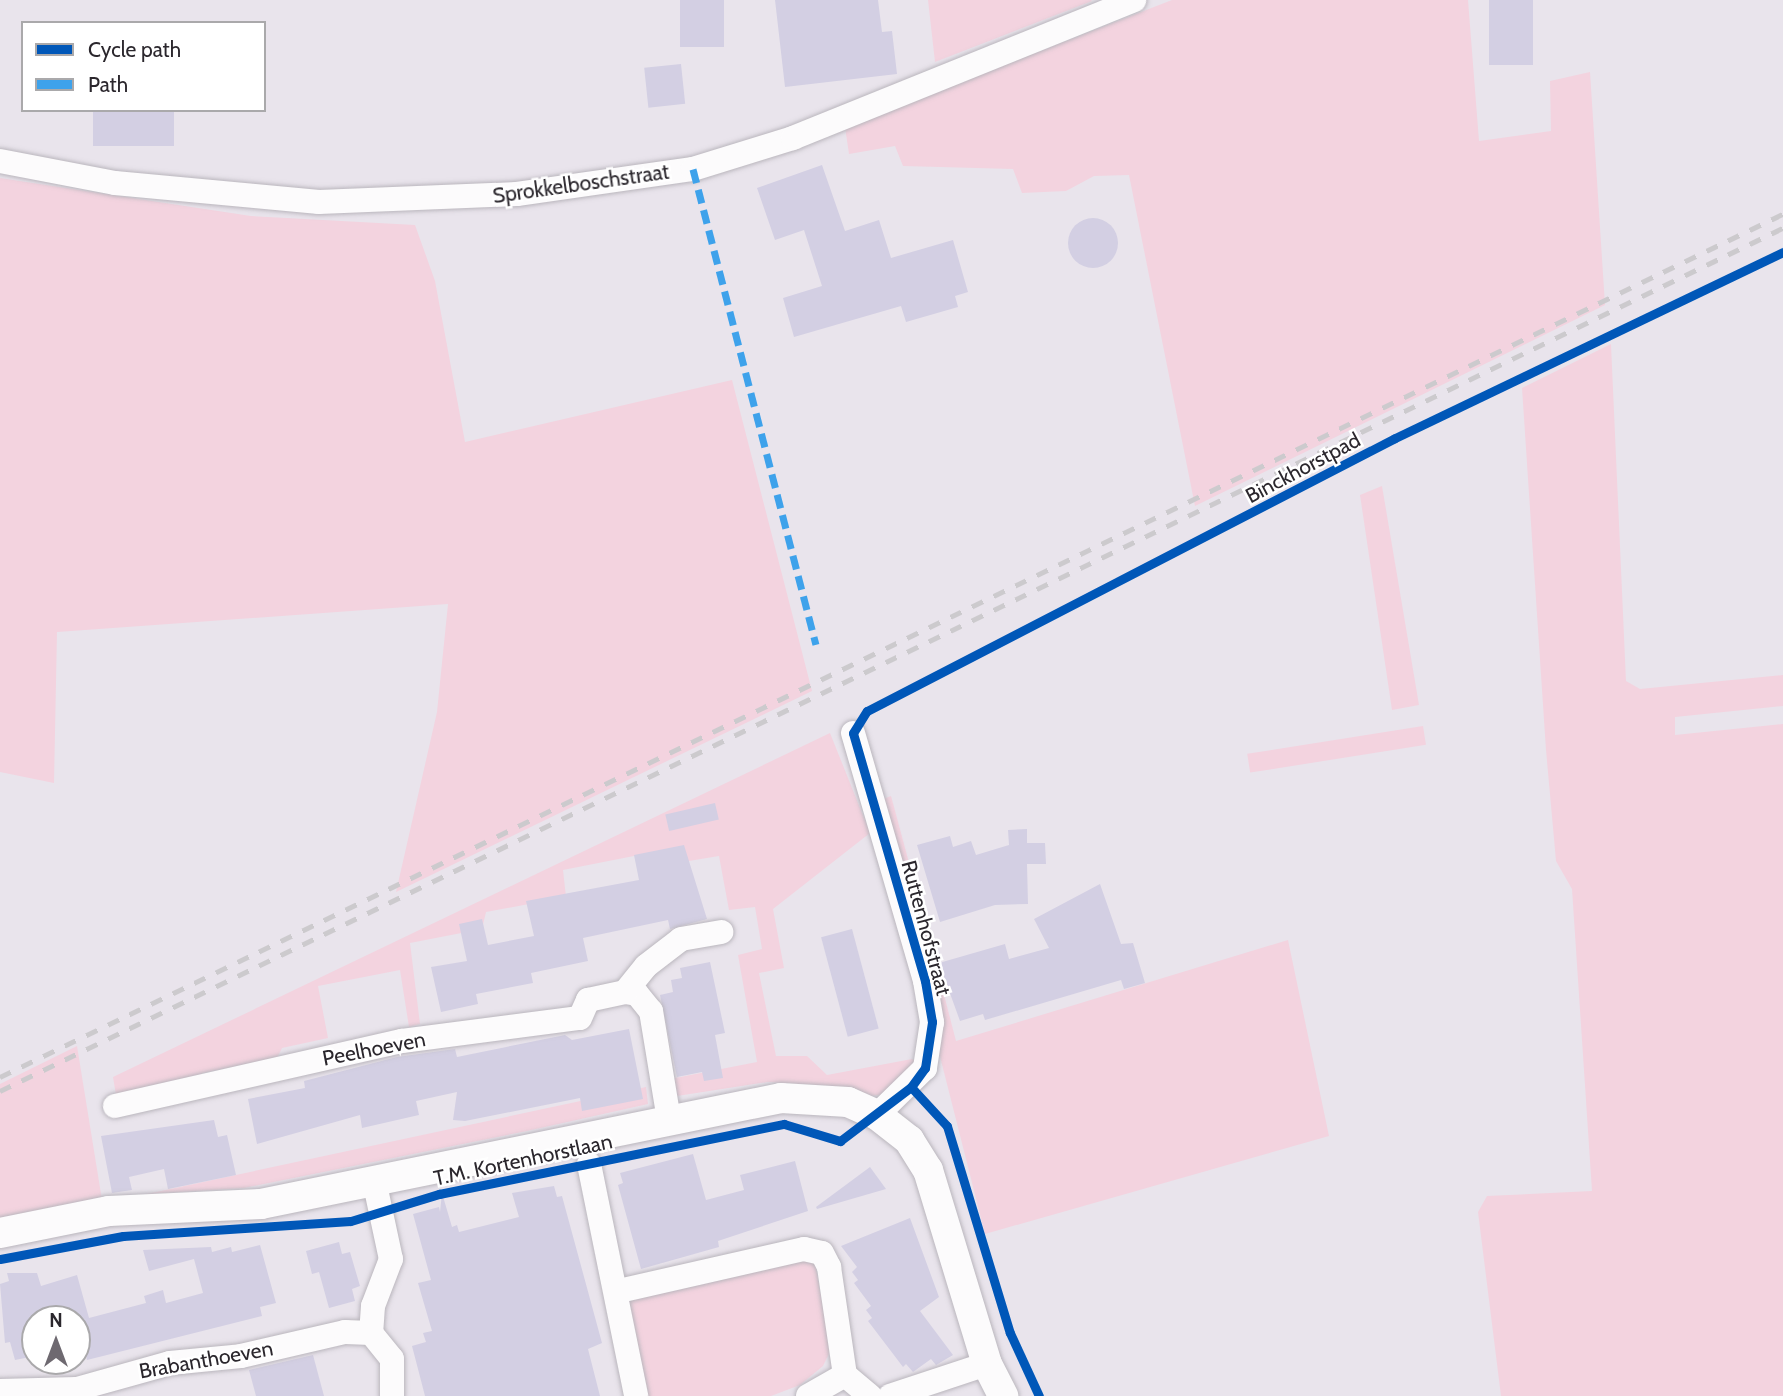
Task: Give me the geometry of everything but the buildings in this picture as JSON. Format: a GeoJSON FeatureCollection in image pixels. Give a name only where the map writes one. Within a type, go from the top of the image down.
{"type":"FeatureCollection","features":[{"type":"Feature","properties":{"kind":"street","name":"Sprokkelboschstraat"},"geometry":{"type":"LineString","coordinates":[[0,162],[115,183],[319,202],[428,202],[530,192],[693,169],[793,138],[1135,0]]}},
{"type":"Feature","properties":{"kind":"street","name":"Ruttenhofstraat"},"geometry":{"type":"LineString","coordinates":[[853,733],[932,1022],[925,1068],[877,1115]]}},
{"type":"Feature","properties":{"kind":"street"},"geometry":{"type":"LineString","coordinates":[[669,1120],[650,1011],[637,994],[625,992],[646,966],[681,939],[721,932]]}},
{"type":"Feature","properties":{"kind":"street","name":"Peelhoeven"},"geometry":{"type":"LineString","coordinates":[[115,1106],[402,1041],[580,1018],[588,1000],[625,992]]}},
{"type":"Feature","properties":{"kind":"street","name":"T.M. Kortenhorstlaan"},"geometry":{"type":"LineString","coordinates":[[0,1233],[109,1212],[261,1204],[781,1098],[848,1102],[877,1115],[909,1140],[928,1170],[987,1364],[1003,1396]]}},
{"type":"Feature","properties":{"kind":"street"},"geometry":{"type":"LineString","coordinates":[[589,1164],[619,1291],[618,1318],[636,1396]]}},
{"type":"Feature","properties":{"kind":"street"},"geometry":{"type":"LineString","coordinates":[[374,1180],[391,1259],[373,1306],[371,1333],[392,1359],[392,1396]]}},
{"type":"Feature","properties":{"kind":"street"},"geometry":{"type":"LineString","coordinates":[[619,1291],[804,1249],[822,1253],[829,1267],[845,1375],[870,1396]]}},
{"type":"Feature","properties":{"kind":"street","name":"Brabanthoeven"},"geometry":{"type":"LineString","coordinates":[[0,1391],[77,1389],[170,1363],[241,1356],[345,1332],[371,1333]]}},
{"type":"Feature","properties":{"kind":"street"},"geometry":{"type":"LineString","coordinates":[[890,1396],[987,1364]]}},
{"type":"Feature","properties":{"kind":"street"},"geometry":{"type":"LineString","coordinates":[[808,1396],[845,1375]]}},
{"type":"Feature","properties":{"kind":"shaded area"},"geometry":{"type":"Polygon","coordinates":[[[928,0],[1091,0],[1092,1],[935,62],[928,0]]]}},
{"type":"Feature","properties":{"kind":"shaded area"},"geometry":{"type":"Polygon","coordinates":[[[1172,0],[1468,0],[1479,141],[1551,131],[1550,81],[1590,72],[1605,305],[1195,506],[1129,175],[1094,176],[1066,191],[1022,193],[1013,169],[903,166],[895,146],[849,154],[845,127],[1172,0]]]}},
{"type":"Feature","properties":{"kind":"shaded area"},"geometry":{"type":"Polygon","coordinates":[[[0,178],[251,216],[415,225],[435,281],[465,442],[732,380],[812,691],[396,892],[437,712],[448,604],[57,632],[54,783],[0,772],[0,178]]]}},
{"type":"Feature","properties":{"kind":"shaded area"},"geometry":{"type":"Polygon","coordinates":[[[1611,344],[1626,681],[1640,689],[1783,675],[1783,706],[1675,717],[1675,735],[1783,724],[1783,1396],[1501,1396],[1478,1212],[1487,1196],[1592,1191],[1572,889],[1556,861],[1546,750],[1522,388],[1611,344]]]}},
{"type":"Feature","properties":{"kind":"shaded area"},"geometry":{"type":"Polygon","coordinates":[[[1382,486],[1419,705],[1392,710],[1360,495],[1382,486]]]}},
{"type":"Feature","properties":{"kind":"shaded area"},"geometry":{"type":"Polygon","coordinates":[[[1423,726],[1426,745],[1250,773],[1247,754],[1423,726]]]}},
{"type":"Feature","properties":{"kind":"shaded area"},"geometry":{"type":"Polygon","coordinates":[[[830,733],[870,833],[773,909],[784,968],[759,973],[776,1056],[807,1056],[827,1075],[912,1059],[918,1063],[898,1093],[861,1097],[831,1086],[768,1082],[677,1096],[665,1080],[757,1062],[738,955],[762,949],[755,907],[729,910],[719,856],[647,868],[644,854],[563,870],[566,897],[486,912],[482,929],[410,943],[420,1024],[409,1027],[400,970],[318,986],[328,1038],[282,1048],[277,1058],[202,1073],[200,1082],[117,1101],[113,1077],[830,733]]]}},
{"type":"Feature","properties":{"kind":"shaded area"},"geometry":{"type":"Polygon","coordinates":[[[891,796],[921,907],[904,911],[878,801],[891,796]]]}},
{"type":"Feature","properties":{"kind":"shaded area"},"geometry":{"type":"Polygon","coordinates":[[[927,929],[956,1041],[1288,940],[1329,1136],[985,1234],[909,934],[927,929]]]}},
{"type":"Feature","properties":{"kind":"shaded area"},"geometry":{"type":"Polygon","coordinates":[[[77,1046],[102,1200],[0,1220],[0,1084],[77,1046]]]}},
{"type":"Feature","properties":{"kind":"shaded area"},"geometry":{"type":"Polygon","coordinates":[[[646,1087],[648,1104],[527,1131],[244,1188],[147,1194],[646,1087]]]}},
{"type":"Feature","properties":{"kind":"shaded area"},"geometry":{"type":"Polygon","coordinates":[[[814,1258],[831,1350],[823,1366],[800,1385],[771,1396],[644,1396],[627,1288],[814,1258]]]}},
{"type":"Feature","properties":{"kind":"railway"},"geometry":{"type":"LineString","coordinates":[[0,1077],[1783,214]]}},
{"type":"Feature","properties":{"kind":"railway"},"geometry":{"type":"LineString","coordinates":[[0,1091],[1783,228]]}},
{"type":"Feature","properties":{"kind":"marked path"},"geometry":{"type":"LineString","coordinates":[[693,169],[816,644]]}},
{"type":"Feature","properties":{"kind":"cycle path","name":"Binckhorstpad"},"geometry":{"type":"LineString","coordinates":[[0,1259],[123,1236],[351,1221],[439,1194],[784,1124],[840,1141],[911,1087],[925,1068],[932,1022],[925,981],[853,733],[867,711],[1395,438],[1783,252]]}},
{"type":"Feature","properties":{"kind":"cycle path"},"geometry":{"type":"LineString","coordinates":[[911,1087],[947,1126],[1010,1333],[1039,1396]]}}]}
